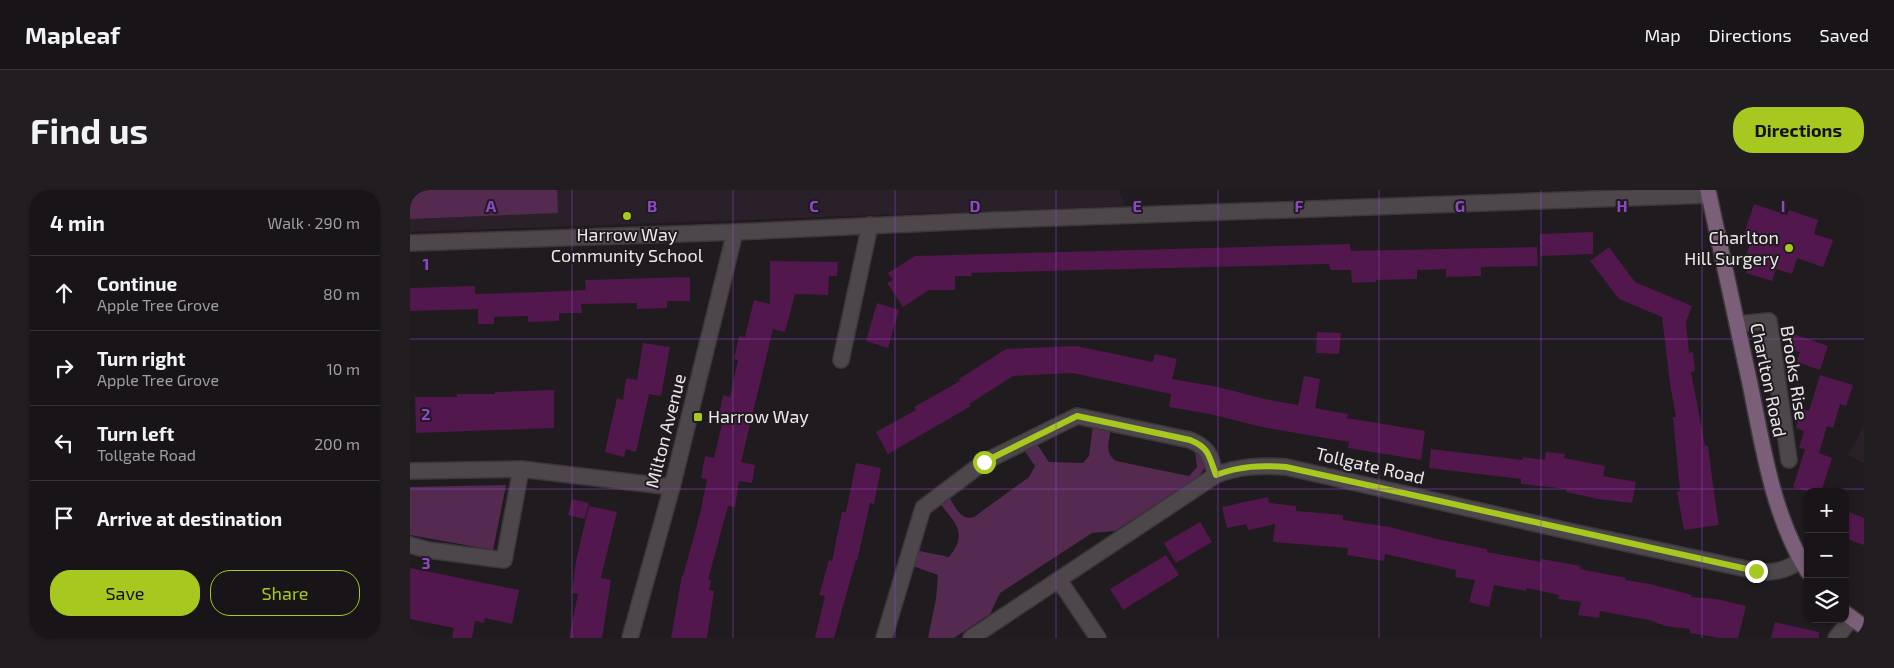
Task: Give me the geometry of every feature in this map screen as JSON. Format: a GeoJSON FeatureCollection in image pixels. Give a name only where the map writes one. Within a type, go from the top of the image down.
{"type":"FeatureCollection","features":[{"type":"Feature","properties":{"kind":"street"},"geometry":{"type":"LineString","coordinates":[[410,242],[735,232],[1489,197],[1709,192]]}},
{"type":"Feature","properties":{"kind":"street","name":"Charlton Road"},"geometry":{"type":"LineString","coordinates":[[1709,192],[1772,479],[1782,515],[1804,567]]}},
{"type":"Feature","properties":{"kind":"street"},"geometry":{"type":"LineString","coordinates":[[841,360],[870,225]]}},
{"type":"Feature","properties":{"kind":"street","name":"Milton Avenue"},"geometry":{"type":"LineString","coordinates":[[630,638],[672,486],[735,232]]}},
{"type":"Feature","properties":{"kind":"street","name":"Brooks Rise"},"geometry":{"type":"LineString","coordinates":[[1737,324],[1768,321],[1789,460]]}},
{"type":"Feature","properties":{"kind":"street"},"geometry":{"type":"LineString","coordinates":[[884,638],[923,508],[984,462],[1077,416],[1190,440],[1201,445],[1207,452],[1216,475]]}},
{"type":"Feature","properties":{"kind":"street","name":"Tollgate Road"},"geometry":{"type":"LineString","coordinates":[[971,638],[1216,475],[1244,466],[1286,467],[1756,571],[1769,573],[1804,567]]}},
{"type":"Feature","properties":{"kind":"street"},"geometry":{"type":"LineString","coordinates":[[410,545],[428,550],[504,560],[521,469]]}},
{"type":"Feature","properties":{"kind":"street"},"geometry":{"type":"LineString","coordinates":[[410,471],[521,469],[672,486]]}},
{"type":"Feature","properties":{"kind":"street"},"geometry":{"type":"LineString","coordinates":[[1059,580],[1098,638]]}},
{"type":"Feature","properties":{"kind":"street"},"geometry":{"type":"LineString","coordinates":[[1836,638],[1854,619]]}},
{"type":"Feature","properties":{"kind":"shaded area","name":"Harrow Way Community School"},"geometry":{"type":"Polygon","coordinates":[[[410,190],[1119,190],[1125,206],[410,232],[410,190]]]}},
{"type":"Feature","properties":{"kind":"shaded area"},"geometry":{"type":"Polygon","coordinates":[[[410,190],[557,190],[558,213],[410,219],[410,190]]]}},
{"type":"Feature","properties":{"kind":"shaded area"},"geometry":{"type":"Polygon","coordinates":[[[1093,425],[1111,429],[1109,451],[1112,458],[1116,461],[1189,476],[1197,467],[1195,451],[1197,447],[1206,463],[1204,469],[1200,475],[1190,482],[1115,531],[1092,533],[1000,593],[990,614],[954,638],[928,638],[936,599],[938,575],[910,565],[914,550],[949,557],[955,548],[958,541],[958,528],[939,502],[949,497],[962,515],[969,518],[974,517],[1029,477],[1035,466],[1022,447],[1035,441],[1049,462],[1083,463],[1089,456],[1093,425]]]}},
{"type":"Feature","properties":{"kind":"shaded area"},"geometry":{"type":"Polygon","coordinates":[[[1864,425],[1864,463],[1848,455],[1864,425]]]}},
{"type":"Feature","properties":{"kind":"shaded area"},"geometry":{"type":"Polygon","coordinates":[[[506,485],[493,550],[410,535],[410,487],[506,485]]]}},
{"type":"Feature","properties":{"kind":"building","name":"Charlton Hill Surgery"},"geometry":{"type":"Polygon","coordinates":[[[1754,204],[1787,215],[1789,210],[1818,220],[1814,234],[1833,240],[1823,267],[1797,258],[1792,274],[1776,269],[1772,281],[1746,273],[1751,258],[1746,256],[1752,237],[1744,234],[1754,204]]]}},
{"type":"Feature","properties":{"kind":"building"},"geometry":{"type":"Polygon","coordinates":[[[1593,232],[1593,254],[1540,256],[1540,234],[1593,232]]]}},
{"type":"Feature","properties":{"kind":"building"},"geometry":{"type":"Polygon","coordinates":[[[1350,244],[1351,251],[1537,247],[1538,266],[1481,267],[1481,276],[1446,277],[1446,269],[1417,270],[1417,279],[1376,280],[1376,282],[1352,283],[1351,270],[1330,270],[1329,264],[971,273],[972,276],[955,276],[955,290],[929,290],[903,307],[887,283],[893,280],[888,273],[915,256],[1350,244]]]}},
{"type":"Feature","properties":{"kind":"building"},"geometry":{"type":"Polygon","coordinates":[[[1609,247],[1635,282],[1692,306],[1686,322],[1689,353],[1693,352],[1695,371],[1691,372],[1705,446],[1708,446],[1719,525],[1684,530],[1677,492],[1680,491],[1673,417],[1676,417],[1662,317],[1619,299],[1590,261],[1609,247]]]}},
{"type":"Feature","properties":{"kind":"building"},"geometry":{"type":"Polygon","coordinates":[[[770,261],[838,262],[837,276],[829,276],[828,295],[795,294],[785,332],[773,329],[741,462],[755,465],[752,483],[739,481],[735,507],[728,506],[708,580],[711,580],[709,590],[714,591],[707,638],[671,638],[682,575],[701,510],[707,479],[701,478],[705,456],[714,458],[723,420],[718,419],[723,395],[730,397],[738,360],[734,359],[739,336],[745,337],[754,300],[770,304],[770,261]]]}},
{"type":"Feature","properties":{"kind":"building"},"geometry":{"type":"Polygon","coordinates":[[[690,277],[690,301],[667,301],[667,308],[637,309],[637,303],[581,304],[582,313],[559,313],[559,321],[528,322],[528,316],[494,317],[494,324],[478,324],[478,309],[410,311],[410,288],[475,286],[475,294],[543,292],[586,290],[585,280],[690,277]]]}},
{"type":"Feature","properties":{"kind":"building"},"geometry":{"type":"Polygon","coordinates":[[[877,303],[899,310],[888,348],[866,341],[877,303]]]}},
{"type":"Feature","properties":{"kind":"building"},"geometry":{"type":"Polygon","coordinates":[[[1317,332],[1341,333],[1339,354],[1316,353],[1317,332]]]}},
{"type":"Feature","properties":{"kind":"building"},"geometry":{"type":"Polygon","coordinates":[[[1791,333],[1828,346],[1820,370],[1797,362],[1800,352],[1786,348],[1791,333]]]}},
{"type":"Feature","properties":{"kind":"building"},"geometry":{"type":"Polygon","coordinates":[[[643,343],[670,347],[661,396],[649,394],[636,452],[626,449],[624,457],[605,452],[617,398],[623,400],[626,378],[637,380],[643,343]]]}},
{"type":"Feature","properties":{"kind":"building"},"geometry":{"type":"Polygon","coordinates":[[[1076,346],[1153,362],[1155,354],[1177,359],[1172,379],[1298,405],[1304,376],[1320,379],[1315,408],[1348,414],[1347,418],[1425,431],[1421,460],[1348,448],[1349,442],[1262,427],[1210,414],[1169,407],[1171,394],[1073,373],[1013,376],[969,404],[971,406],[888,454],[876,432],[916,410],[914,407],[960,381],[959,379],[1006,349],[1076,346]]]}},
{"type":"Feature","properties":{"kind":"building"},"geometry":{"type":"Polygon","coordinates":[[[1820,375],[1853,385],[1846,406],[1840,404],[1833,428],[1827,426],[1819,453],[1832,458],[1822,488],[1804,488],[1804,490],[1793,487],[1805,449],[1799,448],[1804,431],[1796,428],[1801,409],[1809,411],[1820,375]]]}},
{"type":"Feature","properties":{"kind":"building"},"geometry":{"type":"Polygon","coordinates":[[[554,390],[554,428],[416,433],[415,397],[457,397],[457,394],[495,394],[495,392],[554,390]]]}},
{"type":"Feature","properties":{"kind":"building"},"geometry":{"type":"Polygon","coordinates":[[[1431,449],[1523,460],[1523,457],[1545,460],[1546,452],[1565,454],[1564,458],[1605,466],[1603,476],[1636,482],[1632,503],[1598,499],[1566,492],[1567,489],[1521,484],[1521,479],[1429,468],[1431,449]]]}},
{"type":"Feature","properties":{"kind":"building"},"geometry":{"type":"Polygon","coordinates":[[[856,463],[881,468],[874,504],[870,503],[857,561],[834,638],[815,638],[825,596],[819,595],[829,560],[832,561],[842,512],[846,512],[856,463]]]}},
{"type":"Feature","properties":{"kind":"building"},"geometry":{"type":"Polygon","coordinates":[[[1268,497],[1269,503],[1296,506],[1296,511],[1343,515],[1343,520],[1389,527],[1487,549],[1487,552],[1541,562],[1542,559],[1581,566],[1580,569],[1650,584],[1692,595],[1691,597],[1717,599],[1746,606],[1738,638],[1720,638],[1690,633],[1690,629],[1665,626],[1649,620],[1600,611],[1599,618],[1578,615],[1581,602],[1558,599],[1559,595],[1527,588],[1526,591],[1494,585],[1489,607],[1469,602],[1475,580],[1455,577],[1456,570],[1385,554],[1384,561],[1347,555],[1348,548],[1273,542],[1275,524],[1248,530],[1246,524],[1227,528],[1222,507],[1268,497]]]}},
{"type":"Feature","properties":{"kind":"building"},"geometry":{"type":"Polygon","coordinates":[[[572,499],[589,503],[585,519],[568,515],[572,499]]]}},
{"type":"Feature","properties":{"kind":"building"},"geometry":{"type":"Polygon","coordinates":[[[589,506],[617,512],[601,578],[611,580],[602,638],[569,638],[578,594],[572,593],[576,561],[589,506]]]}},
{"type":"Feature","properties":{"kind":"building"},"geometry":{"type":"Polygon","coordinates":[[[1849,512],[1864,518],[1864,545],[1849,539],[1849,512]]]}},
{"type":"Feature","properties":{"kind":"building"},"geometry":{"type":"Polygon","coordinates":[[[1200,522],[1212,542],[1176,563],[1164,543],[1200,522]]]}},
{"type":"Feature","properties":{"kind":"building"},"geometry":{"type":"Polygon","coordinates":[[[1166,555],[1179,575],[1123,610],[1110,589],[1166,555]]]}},
{"type":"Feature","properties":{"kind":"building"},"geometry":{"type":"Polygon","coordinates":[[[410,568],[519,590],[512,624],[485,618],[484,623],[475,621],[472,638],[452,638],[454,628],[410,619],[410,568]]]}},
{"type":"Feature","properties":{"kind":"building"},"geometry":{"type":"Polygon","coordinates":[[[1775,622],[1819,632],[1819,638],[1771,638],[1775,622]]]}},
{"type":"Feature","properties":{"kind":"place","name":"Harrow Way Community School"},"geometry":{"type":"Point","coordinates":[627,216]}},
{"type":"Feature","properties":{"kind":"place","name":"Charlton Hill Surgery"},"geometry":{"type":"Point","coordinates":[1789,248]}},
{"type":"Feature","properties":{"kind":"place","name":"Harrow Way"},"geometry":{"type":"Point","coordinates":[698,417]}},
{"type":"Feature","properties":{"kind":"route"},"geometry":{"type":"LineString","coordinates":[[984,462],[1077,416],[1190,440],[1201,445],[1207,452],[1216,475],[1244,466],[1286,467],[1756,571]]}}]}
